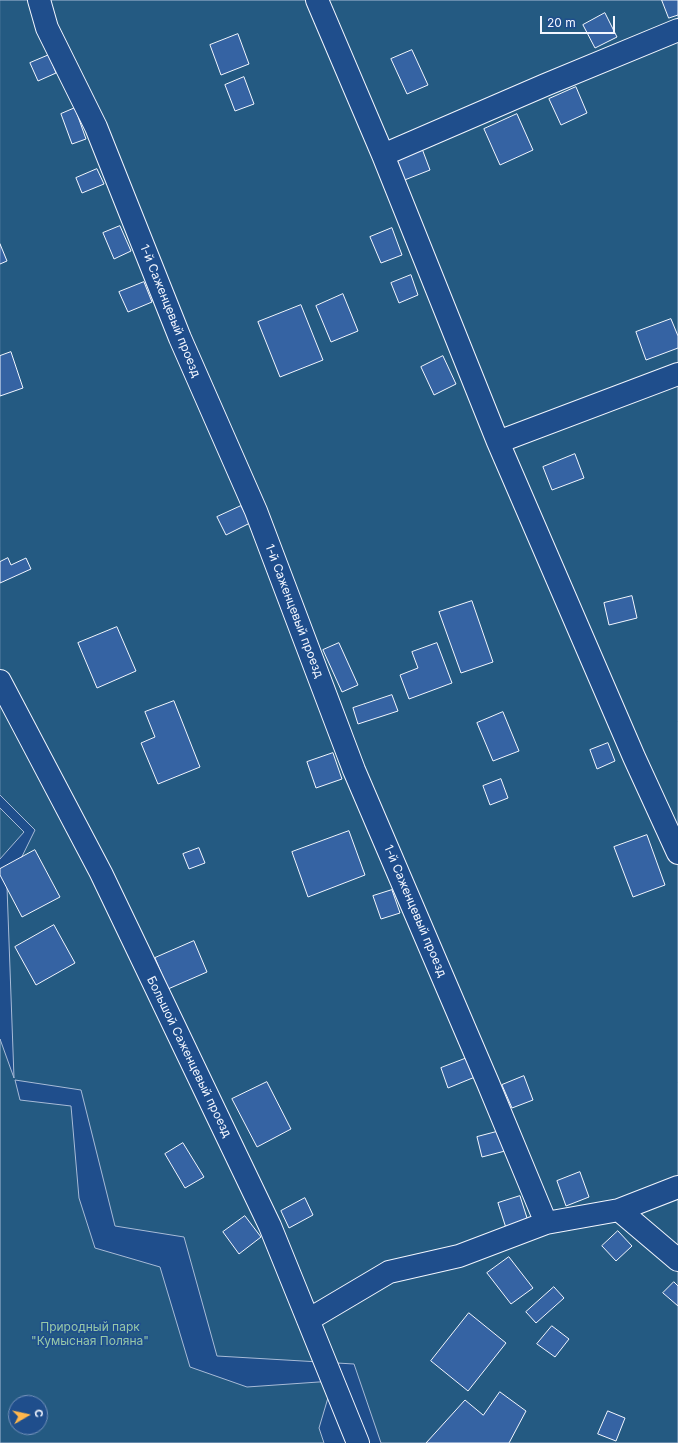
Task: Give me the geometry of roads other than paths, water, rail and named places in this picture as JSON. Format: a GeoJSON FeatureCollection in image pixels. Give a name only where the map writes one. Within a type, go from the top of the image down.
{"type":"FeatureCollection","features":[{"type":"Feature","properties":{"kind":"lane","name":"1-й Саженцевый проезд"},"geometry":{"type":"LineString","coordinates":[[39,0],[47,28],[96,127],[180,338],[256,511],[354,770],[452,998],[546,1223]]}},
{"type":"Feature","properties":{"kind":"lane"},"geometry":{"type":"LineString","coordinates":[[317,0],[383,155],[498,442],[631,749],[678,853]]}},
{"type":"Feature","properties":{"kind":"lane"},"geometry":{"type":"LineString","coordinates":[[383,155],[538,88],[678,30]]}},
{"type":"Feature","properties":{"kind":"lane"},"geometry":{"type":"LineString","coordinates":[[498,442],[678,374]]}},
{"type":"Feature","properties":{"kind":"lane","name":"Большой Саженцевый проезд"},"geometry":{"type":"LineString","coordinates":[[0,681],[104,880],[270,1226],[358,1443]]}},
{"type":"Feature","properties":{"kind":"lane"},"geometry":{"type":"LineString","coordinates":[[308,1320],[389,1272],[459,1256],[546,1223],[619,1210],[678,1187]]}},
{"type":"Feature","properties":{"kind":"lane"},"geometry":{"type":"LineString","coordinates":[[619,1210],[678,1260]]}},
{"type":"Feature","properties":{"kind":"park label","name":"Природный парк \"Кумысная Поляна\""},"geometry":{"type":"Point","coordinates":[90,1334]}}]}
